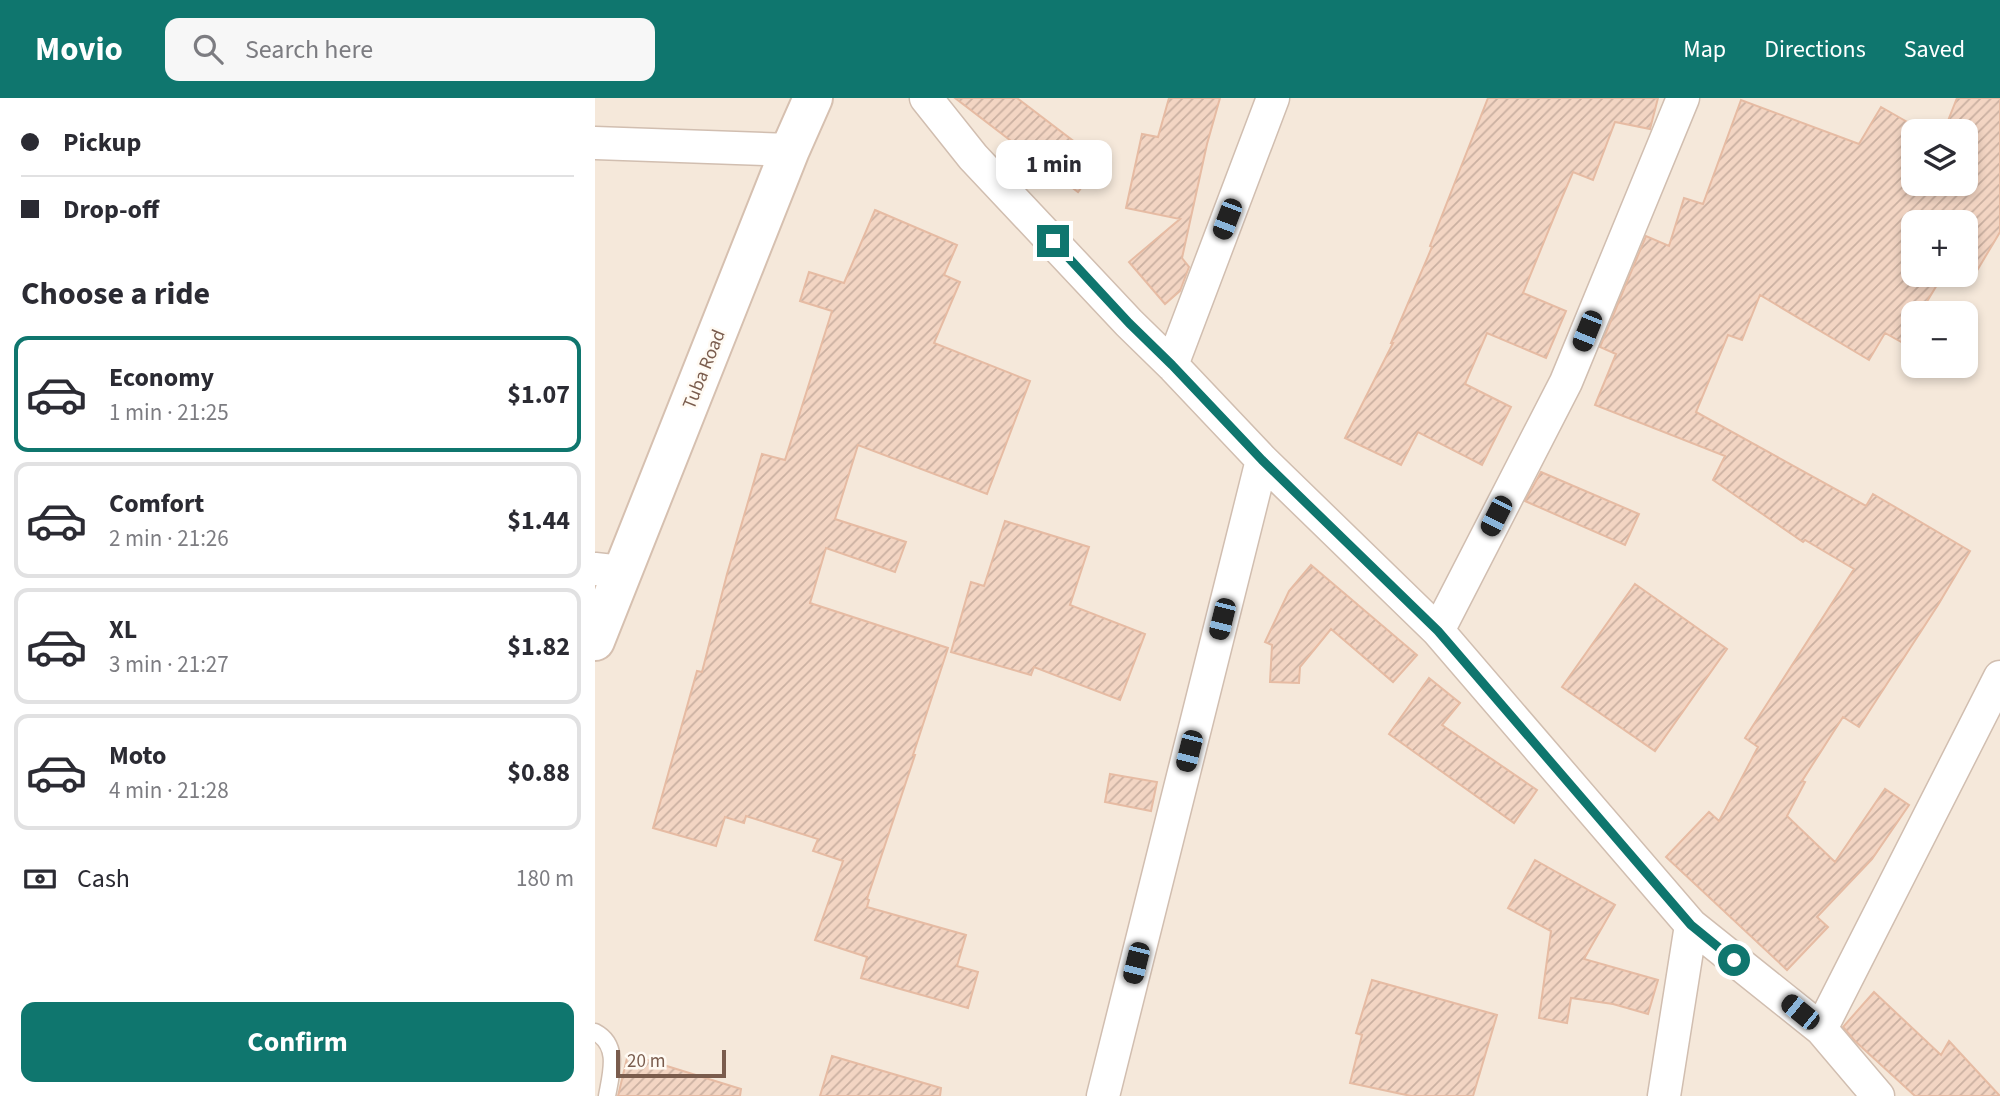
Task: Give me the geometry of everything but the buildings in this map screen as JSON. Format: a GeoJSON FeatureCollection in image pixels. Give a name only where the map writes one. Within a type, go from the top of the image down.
{"type":"FeatureCollection","features":[{"type":"Feature","properties":{"kind":"street","name":"Tuba Road"},"geometry":{"type":"LineString","coordinates":[[595,641],[608,571],[813,98]]}},
{"type":"Feature","properties":{"kind":"street"},"geometry":{"type":"LineString","coordinates":[[926,98],[973,157],[1129,323],[1262,460],[1438,631],[1691,925],[1821,1029],[1878,1096]]}},
{"type":"Feature","properties":{"kind":"street"},"geometry":{"type":"LineString","coordinates":[[1172,365],[1273,98]]}},
{"type":"Feature","properties":{"kind":"street"},"geometry":{"type":"LineString","coordinates":[[1438,631],[1566,382],[1682,98]]}},
{"type":"Feature","properties":{"kind":"street"},"geometry":{"type":"LineString","coordinates":[[595,143],[790,150]]}},
{"type":"Feature","properties":{"kind":"street"},"geometry":{"type":"LineString","coordinates":[[1103,1096],[1262,460]]}},
{"type":"Feature","properties":{"kind":"street"},"geometry":{"type":"LineString","coordinates":[[1821,1029],[2000,677]]}},
{"type":"Feature","properties":{"kind":"street"},"geometry":{"type":"LineString","coordinates":[[1664,1096],[1691,925]]}},
{"type":"Feature","properties":{"kind":"lane"},"geometry":{"type":"LineString","coordinates":[[595,1032],[611,1047],[612,1070],[607,1096]]}},
{"type":"Feature","properties":{"kind":"shaded area"},"geometry":{"type":"Polygon","coordinates":[[[595,98],[2000,98],[2000,1096],[595,1096],[595,98]]]}},
{"type":"Feature","properties":{"kind":"route"},"geometry":{"type":"LineString","coordinates":[[1053,241],[1262,460],[1438,631],[1691,925],[1734,960]]}}]}
